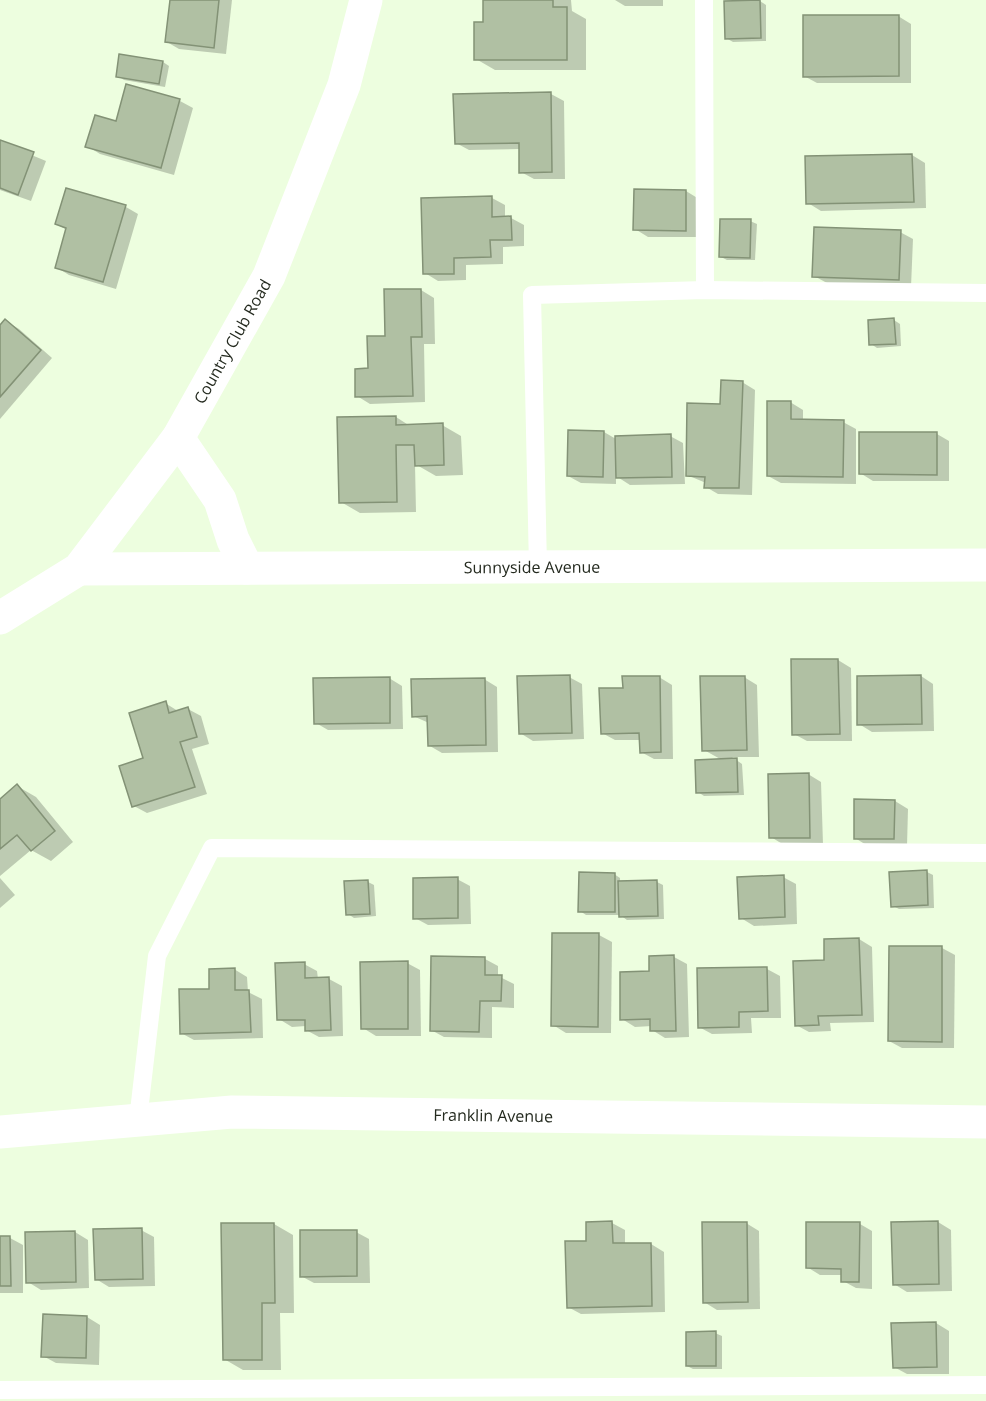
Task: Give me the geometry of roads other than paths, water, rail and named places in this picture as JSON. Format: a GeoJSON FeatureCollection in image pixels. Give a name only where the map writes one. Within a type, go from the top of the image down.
{"type":"FeatureCollection","features":[{"type":"Feature","properties":{"kind":"street","name":"Country Club Road"},"geometry":{"type":"LineString","coordinates":[[0,618],[79,569],[178,438],[269,276],[344,85],[366,0]]}},
{"type":"Feature","properties":{"kind":"street"},"geometry":{"type":"LineString","coordinates":[[178,438],[220,500],[233,540],[247,568]]}},
{"type":"Feature","properties":{"kind":"street","name":"Sunnyside Avenue"},"geometry":{"type":"LineString","coordinates":[[79,569],[986,564]]}},
{"type":"Feature","properties":{"kind":"street","name":"Franklin Avenue"},"geometry":{"type":"LineString","coordinates":[[0,1132],[232,1112],[986,1122]]}},
{"type":"Feature","properties":{"kind":"lane"},"geometry":{"type":"LineString","coordinates":[[704,0],[705,290]]}},
{"type":"Feature","properties":{"kind":"lane"},"geometry":{"type":"LineString","coordinates":[[538,567],[532,295],[705,290],[986,293]]}},
{"type":"Feature","properties":{"kind":"lane"},"geometry":{"type":"LineString","coordinates":[[138,1120],[157,956],[212,848],[986,853]]}},
{"type":"Feature","properties":{"kind":"lane"},"geometry":{"type":"LineString","coordinates":[[0,1390],[986,1384]]}}]}
